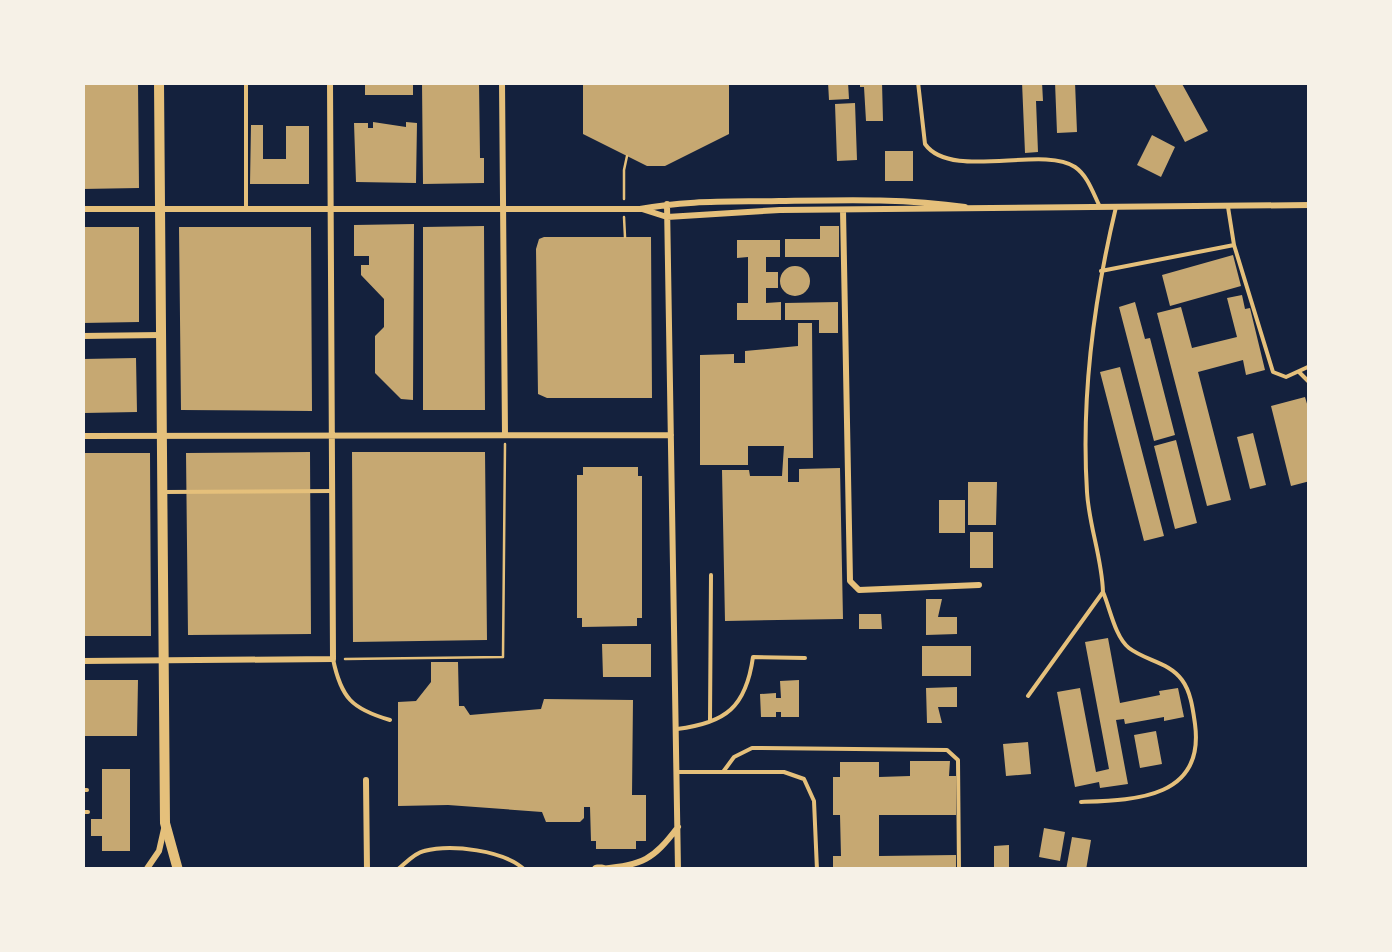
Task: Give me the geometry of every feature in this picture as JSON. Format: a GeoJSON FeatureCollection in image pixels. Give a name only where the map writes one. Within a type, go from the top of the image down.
{"type":"FeatureCollection","features":[{"type":"Feature","properties":{"kind":"main road"},"geometry":{"type":"LineString","coordinates":[[159,82],[166,822],[178,870]]}},
{"type":"Feature","properties":{"kind":"street"},"geometry":{"type":"LineString","coordinates":[[82,662],[334,659],[330,82]]}},
{"type":"Feature","properties":{"kind":"street"},"geometry":{"type":"LineString","coordinates":[[502,82],[505,435]]}},
{"type":"Feature","properties":{"kind":"street"},"geometry":{"type":"LineString","coordinates":[[82,209],[640,208],[667,204],[866,200],[965,207]]}},
{"type":"Feature","properties":{"kind":"street"},"geometry":{"type":"LineString","coordinates":[[667,204],[678,870]]}},
{"type":"Feature","properties":{"kind":"street"},"geometry":{"type":"LineString","coordinates":[[640,208],[668,217],[780,210],[1310,204]]}},
{"type":"Feature","properties":{"kind":"street"},"geometry":{"type":"LineString","coordinates":[[842,210],[850,582],[859,590],[979,585]]}},
{"type":"Feature","properties":{"kind":"street"},"geometry":{"type":"LineString","coordinates":[[82,336],[162,335]]}},
{"type":"Feature","properties":{"kind":"street"},"geometry":{"type":"LineString","coordinates":[[82,436],[672,435]]}},
{"type":"Feature","properties":{"kind":"street"},"geometry":{"type":"LineString","coordinates":[[366,780],[367,870]]}},
{"type":"Feature","properties":{"kind":"street"},"geometry":{"type":"LineString","coordinates":[[146,870],[159,852],[166,822]]}},
{"type":"Feature","properties":{"kind":"street"},"geometry":{"type":"LineString","coordinates":[[600,869],[634,865],[652,858],[678,826]]}},
{"type":"Feature","properties":{"kind":"lane"},"geometry":{"type":"LineString","coordinates":[[246,82],[246,208]]}},
{"type":"Feature","properties":{"kind":"lane"},"geometry":{"type":"LineString","coordinates":[[918,82],[924,144],[930,152],[985,162],[1063,161],[1086,177],[1100,206]]}},
{"type":"Feature","properties":{"kind":"lane"},"geometry":{"type":"LineString","coordinates":[[1081,802],[1152,796],[1172,787],[1184,776],[1196,738],[1186,686],[1168,667],[1125,644],[1104,592],[1087,496],[1086,435],[1101,271],[1116,206]]}},
{"type":"Feature","properties":{"kind":"lane"},"geometry":{"type":"LineString","coordinates":[[1228,207],[1234,245],[1273,372],[1280,378],[1310,366]]}},
{"type":"Feature","properties":{"kind":"lane"},"geometry":{"type":"LineString","coordinates":[[1101,271],[1234,245]]}},
{"type":"Feature","properties":{"kind":"lane"},"geometry":{"type":"LineString","coordinates":[[1299,372],[1310,383]]}},
{"type":"Feature","properties":{"kind":"lane"},"geometry":{"type":"LineString","coordinates":[[163,492],[333,491]]}},
{"type":"Feature","properties":{"kind":"lane"},"geometry":{"type":"LineString","coordinates":[[710,575],[710,723]]}},
{"type":"Feature","properties":{"kind":"lane"},"geometry":{"type":"LineString","coordinates":[[1028,696],[1104,592]]}},
{"type":"Feature","properties":{"kind":"lane"},"geometry":{"type":"LineString","coordinates":[[676,729],[710,723],[734,708],[750,684],[753,658],[805,658]]}},
{"type":"Feature","properties":{"kind":"lane"},"geometry":{"type":"LineString","coordinates":[[334,659],[339,687],[349,700],[362,710],[390,720]]}},
{"type":"Feature","properties":{"kind":"lane"},"geometry":{"type":"LineString","coordinates":[[723,772],[734,757],[752,748],[947,750],[958,760],[959,870]]}},
{"type":"Feature","properties":{"kind":"lane"},"geometry":{"type":"LineString","coordinates":[[677,772],[784,772],[804,778],[814,801],[817,870]]}},
{"type":"Feature","properties":{"kind":"lane"},"geometry":{"type":"LineString","coordinates":[[397,870],[424,851],[494,852],[525,870]]}},
{"type":"Feature","properties":{"kind":"path"},"geometry":{"type":"LineString","coordinates":[[625,237],[624,170],[628,156]]}},
{"type":"Feature","properties":{"kind":"path"},"geometry":{"type":"LineString","coordinates":[[334,659],[503,658],[505,435]]}},
{"type":"Feature","properties":{"kind":"building"},"geometry":{"type":"Polygon","coordinates":[[[82,82],[138,82],[139,188],[82,189],[82,82]]]}},
{"type":"Feature","properties":{"kind":"building"},"geometry":{"type":"Polygon","coordinates":[[[365,82],[413,82],[413,95],[365,95],[365,82]]]}},
{"type":"Feature","properties":{"kind":"building"},"geometry":{"type":"Polygon","coordinates":[[[422,82],[479,82],[484,183],[423,184],[422,82]]]}},
{"type":"Feature","properties":{"kind":"building"},"geometry":{"type":"Polygon","coordinates":[[[583,82],[729,82],[729,134],[665,166],[647,166],[583,134],[583,82]]]}},
{"type":"Feature","properties":{"kind":"building"},"geometry":{"type":"Polygon","coordinates":[[[828,82],[848,82],[849,99],[829,100],[828,82]]]}},
{"type":"Feature","properties":{"kind":"building"},"geometry":{"type":"Polygon","coordinates":[[[860,82],[882,82],[883,121],[866,121],[864,87],[860,87],[860,82]]]}},
{"type":"Feature","properties":{"kind":"building"},"geometry":{"type":"Polygon","coordinates":[[[1022,82],[1042,82],[1043,101],[1036,101],[1038,152],[1025,153],[1022,82]]]}},
{"type":"Feature","properties":{"kind":"building"},"geometry":{"type":"Polygon","coordinates":[[[1055,82],[1075,82],[1077,132],[1057,133],[1055,82]]]}},
{"type":"Feature","properties":{"kind":"building"},"geometry":{"type":"Polygon","coordinates":[[[1153,82],[1181,82],[1208,131],[1185,142],[1153,82]]]}},
{"type":"Feature","properties":{"kind":"building"},"geometry":{"type":"Polygon","coordinates":[[[855,103],[857,160],[837,161],[835,104],[855,103]]]}},
{"type":"Feature","properties":{"kind":"building"},"geometry":{"type":"Polygon","coordinates":[[[373,122],[406,127],[406,122],[417,123],[416,183],[356,182],[354,123],[368,123],[368,128],[373,128],[373,122]]]}},
{"type":"Feature","properties":{"kind":"building"},"geometry":{"type":"Polygon","coordinates":[[[251,125],[263,125],[263,159],[286,159],[286,126],[309,126],[309,184],[250,184],[251,125]]]}},
{"type":"Feature","properties":{"kind":"building"},"geometry":{"type":"Polygon","coordinates":[[[1152,135],[1175,147],[1161,177],[1137,165],[1152,135]]]}},
{"type":"Feature","properties":{"kind":"building"},"geometry":{"type":"Polygon","coordinates":[[[885,151],[913,151],[913,181],[885,181],[885,151]]]}},
{"type":"Feature","properties":{"kind":"building"},"geometry":{"type":"Polygon","coordinates":[[[414,224],[413,400],[401,399],[375,373],[375,336],[384,327],[384,299],[361,275],[361,265],[369,265],[369,256],[354,256],[354,225],[414,224]]]}},
{"type":"Feature","properties":{"kind":"building"},"geometry":{"type":"Polygon","coordinates":[[[484,226],[485,410],[423,410],[423,227],[484,226]]]}},
{"type":"Feature","properties":{"kind":"building"},"geometry":{"type":"Polygon","coordinates":[[[820,226],[839,226],[839,257],[785,257],[785,239],[820,239],[820,226]]]}},
{"type":"Feature","properties":{"kind":"building"},"geometry":{"type":"Polygon","coordinates":[[[82,227],[139,227],[139,322],[82,323],[82,227]]]}},
{"type":"Feature","properties":{"kind":"building"},"geometry":{"type":"Polygon","coordinates":[[[179,227],[311,227],[312,411],[181,410],[179,227]]]}},
{"type":"Feature","properties":{"kind":"building"},"geometry":{"type":"Polygon","coordinates":[[[651,237],[652,398],[547,398],[538,394],[536,249],[539,239],[651,237]]]}},
{"type":"Feature","properties":{"kind":"building"},"geometry":{"type":"Polygon","coordinates":[[[737,240],[780,240],[780,257],[766,257],[766,272],[778,272],[778,288],[766,288],[766,303],[781,302],[781,320],[737,320],[737,303],[748,303],[748,257],[737,258],[737,240]]]}},
{"type":"Feature","properties":{"kind":"building"},"geometry":{"type":"Polygon","coordinates":[[[1233,255],[1241,286],[1170,306],[1162,275],[1233,255]]]}},
{"type":"Feature","properties":{"kind":"building"},"geometry":{"type":"Polygon","coordinates":[[[795,266],[809,275],[810,281],[801,295],[795,296],[781,287],[780,281],[789,267],[795,266]]]}},
{"type":"Feature","properties":{"kind":"building"},"geometry":{"type":"Polygon","coordinates":[[[1242,295],[1245,309],[1250,308],[1265,370],[1246,375],[1243,360],[1198,372],[1231,500],[1207,506],[1157,313],[1181,307],[1192,348],[1237,337],[1227,298],[1242,295]]]}},
{"type":"Feature","properties":{"kind":"building"},"geometry":{"type":"Polygon","coordinates":[[[838,302],[838,333],[819,333],[819,320],[785,320],[785,303],[838,302]]]}},
{"type":"Feature","properties":{"kind":"building"},"geometry":{"type":"Polygon","coordinates":[[[1135,302],[1145,339],[1150,338],[1175,435],[1154,441],[1119,307],[1135,302]]]}},
{"type":"Feature","properties":{"kind":"building"},"geometry":{"type":"Polygon","coordinates":[[[798,323],[812,323],[813,458],[788,458],[788,482],[799,482],[799,469],[840,468],[843,619],[725,621],[722,470],[749,470],[750,476],[782,476],[784,446],[748,446],[748,465],[700,465],[700,355],[734,354],[734,363],[745,363],[745,351],[798,346],[798,323]]]}},
{"type":"Feature","properties":{"kind":"building"},"geometry":{"type":"Polygon","coordinates":[[[136,358],[137,412],[84,413],[83,359],[136,358]]]}},
{"type":"Feature","properties":{"kind":"building"},"geometry":{"type":"Polygon","coordinates":[[[1120,367],[1164,536],[1144,541],[1100,372],[1120,367]]]}},
{"type":"Feature","properties":{"kind":"building"},"geometry":{"type":"Polygon","coordinates":[[[1305,397],[1310,414],[1310,481],[1291,486],[1271,406],[1305,397]]]}},
{"type":"Feature","properties":{"kind":"building"},"geometry":{"type":"Polygon","coordinates":[[[1253,433],[1266,485],[1250,489],[1237,437],[1253,433]]]}},
{"type":"Feature","properties":{"kind":"building"},"geometry":{"type":"Polygon","coordinates":[[[1176,440],[1197,523],[1175,529],[1154,446],[1176,440]]]}},
{"type":"Feature","properties":{"kind":"building"},"geometry":{"type":"Polygon","coordinates":[[[310,452],[311,634],[188,635],[186,453],[310,452]]]}},
{"type":"Feature","properties":{"kind":"building"},"geometry":{"type":"Polygon","coordinates":[[[352,452],[485,452],[487,640],[353,642],[352,452]]]}},
{"type":"Feature","properties":{"kind":"building"},"geometry":{"type":"Polygon","coordinates":[[[82,453],[150,453],[151,636],[82,636],[82,453]]]}},
{"type":"Feature","properties":{"kind":"building"},"geometry":{"type":"Polygon","coordinates":[[[583,467],[638,467],[638,476],[642,476],[642,618],[637,618],[637,626],[582,627],[582,618],[577,618],[577,475],[583,475],[583,467]]]}},
{"type":"Feature","properties":{"kind":"building"},"geometry":{"type":"Polygon","coordinates":[[[968,482],[997,482],[996,525],[968,525],[968,482]]]}},
{"type":"Feature","properties":{"kind":"building"},"geometry":{"type":"Polygon","coordinates":[[[939,500],[965,500],[965,533],[939,533],[939,500]]]}},
{"type":"Feature","properties":{"kind":"building"},"geometry":{"type":"Polygon","coordinates":[[[970,532],[993,532],[993,568],[970,568],[970,532]]]}},
{"type":"Feature","properties":{"kind":"building"},"geometry":{"type":"Polygon","coordinates":[[[926,599],[942,599],[938,617],[957,617],[957,634],[926,635],[926,599]]]}},
{"type":"Feature","properties":{"kind":"building"},"geometry":{"type":"Polygon","coordinates":[[[859,614],[881,614],[882,629],[859,629],[859,614]]]}},
{"type":"Feature","properties":{"kind":"building"},"geometry":{"type":"Polygon","coordinates":[[[1108,638],[1120,703],[1178,688],[1184,717],[1125,724],[1124,719],[1116,720],[1128,784],[1100,788],[1099,782],[1075,787],[1057,692],[1080,688],[1096,772],[1109,769],[1085,642],[1108,638]]]}},
{"type":"Feature","properties":{"kind":"building"},"geometry":{"type":"Polygon","coordinates":[[[602,644],[651,644],[651,677],[603,677],[602,644]]]}},
{"type":"Feature","properties":{"kind":"building"},"geometry":{"type":"Polygon","coordinates":[[[922,646],[971,646],[971,676],[922,676],[922,646]]]}},
{"type":"Feature","properties":{"kind":"building"},"geometry":{"type":"Polygon","coordinates":[[[431,662],[458,662],[459,706],[464,706],[470,715],[541,709],[544,699],[633,700],[632,795],[646,795],[646,841],[636,841],[636,849],[596,849],[596,841],[591,841],[590,807],[584,807],[580,822],[546,822],[542,812],[448,805],[398,806],[398,702],[416,701],[431,682],[431,662]]]}},
{"type":"Feature","properties":{"kind":"building"},"geometry":{"type":"Polygon","coordinates":[[[83,680],[138,680],[137,736],[82,736],[83,680]]]}},
{"type":"Feature","properties":{"kind":"building"},"geometry":{"type":"Polygon","coordinates":[[[799,680],[799,717],[781,717],[781,712],[776,712],[776,717],[761,717],[760,694],[776,693],[776,698],[781,698],[780,681],[799,680]]]}},
{"type":"Feature","properties":{"kind":"building"},"geometry":{"type":"Polygon","coordinates":[[[957,687],[957,707],[938,707],[942,723],[927,723],[926,688],[957,687]]]}},
{"type":"Feature","properties":{"kind":"building"},"geometry":{"type":"Polygon","coordinates":[[[1156,731],[1162,764],[1140,768],[1134,735],[1156,731]]]}},
{"type":"Feature","properties":{"kind":"building"},"geometry":{"type":"Polygon","coordinates":[[[1028,742],[1031,774],[1006,776],[1003,744],[1028,742]]]}},
{"type":"Feature","properties":{"kind":"building"},"geometry":{"type":"Polygon","coordinates":[[[910,761],[950,761],[949,776],[956,776],[956,815],[879,815],[879,856],[956,855],[956,870],[833,870],[833,856],[841,856],[840,815],[833,815],[833,777],[840,777],[840,762],[879,762],[879,777],[910,776],[910,761]]]}},
{"type":"Feature","properties":{"kind":"building"},"geometry":{"type":"Polygon","coordinates":[[[102,769],[130,769],[130,851],[102,851],[102,836],[91,836],[91,819],[102,819],[102,769]]]}},
{"type":"Feature","properties":{"kind":"building"},"geometry":{"type":"Polygon","coordinates":[[[1044,828],[1065,832],[1060,861],[1039,857],[1044,828]]]}},
{"type":"Feature","properties":{"kind":"building"},"geometry":{"type":"Polygon","coordinates":[[[1072,837],[1091,840],[1086,870],[1066,870],[1072,837]]]}},
{"type":"Feature","properties":{"kind":"building"},"geometry":{"type":"Polygon","coordinates":[[[1009,845],[1009,870],[994,870],[994,846],[1009,845]]]}}]}
